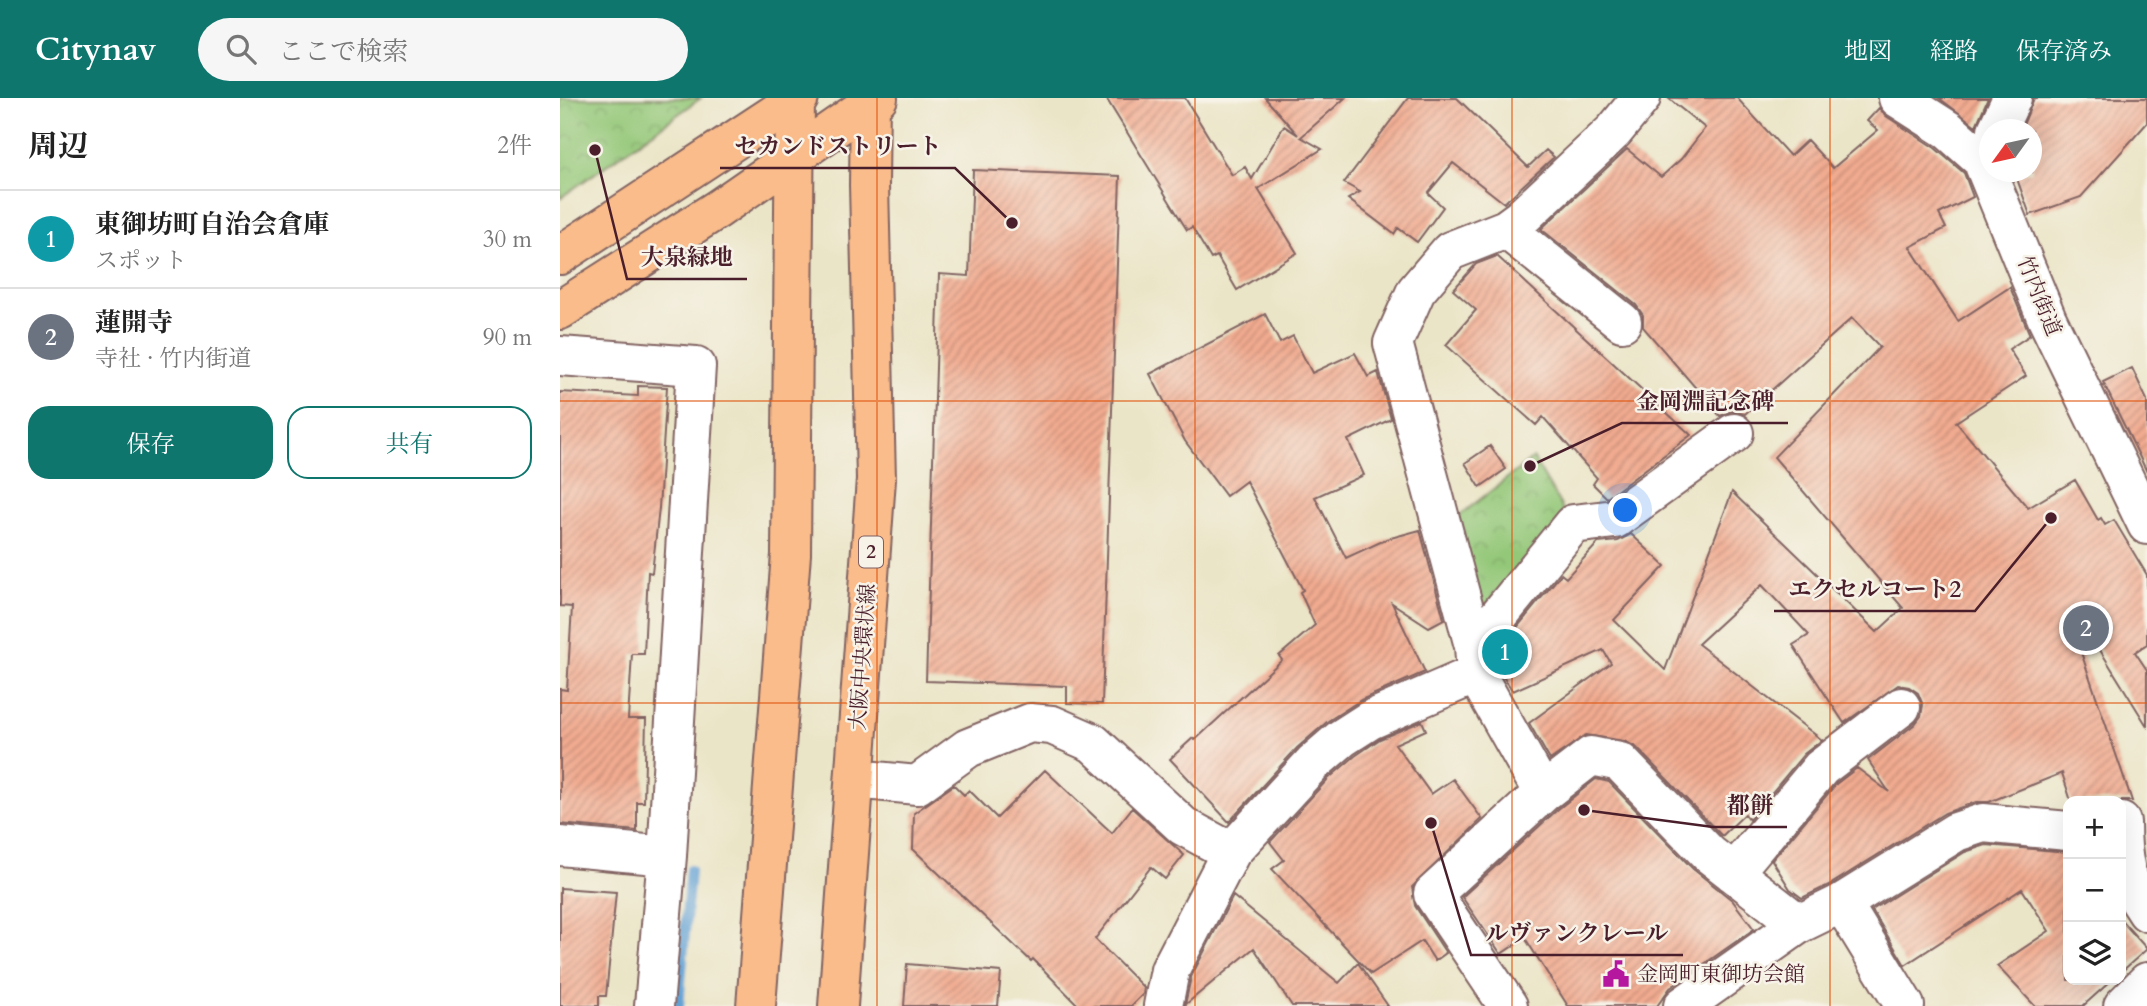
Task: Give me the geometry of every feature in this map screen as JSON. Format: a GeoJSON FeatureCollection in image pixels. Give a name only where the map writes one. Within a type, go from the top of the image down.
{"type":"FeatureCollection","features":[{"type":"Feature","properties":{"kind":"main road"},"geometry":{"type":"LineString","coordinates":[[756,1006],[791,554],[796,99]]}},
{"type":"Feature","properties":{"kind":"main road"},"geometry":{"type":"LineString","coordinates":[[560,255],[796,99]]}},
{"type":"Feature","properties":{"kind":"main road"},"geometry":{"type":"LineString","coordinates":[[560,310],[795,157],[873,100]]}},
{"type":"Feature","properties":{"kind":"main road","name":"大阪中央環状線"},"geometry":{"type":"LineString","coordinates":[[838,1006],[876,479],[869,185],[873,100]]}},
{"type":"Feature","properties":{"kind":"street"},"geometry":{"type":"LineString","coordinates":[[1543,793],[1475,660],[1392,343],[1416,291],[1450,251],[1506,229],[1614,131],[1642,98]]}},
{"type":"Feature","properties":{"kind":"street","name":"竹内街道"},"geometry":{"type":"LineString","coordinates":[[1898,98],[1948,130],[1979,141]]}},
{"type":"Feature","properties":{"kind":"street"},"geometry":{"type":"LineString","coordinates":[[2002,119],[2012,98]]}},
{"type":"Feature","properties":{"kind":"street","name":"竹内街道"},"geometry":{"type":"LineString","coordinates":[[2002,182],[2047,319],[2147,525]]}},
{"type":"Feature","properties":{"kind":"street"},"geometry":{"type":"LineString","coordinates":[[1506,229],[1622,322]]}},
{"type":"Feature","properties":{"kind":"street"},"geometry":{"type":"LineString","coordinates":[[560,356],[696,366],[667,856],[654,1006]]}},
{"type":"Feature","properties":{"kind":"street"},"geometry":{"type":"LineString","coordinates":[[1163,1006],[1170,970],[1231,852],[1313,763],[1342,738],[1370,720],[1475,660],[1573,524],[1615,519],[1734,433]]}},
{"type":"Feature","properties":{"kind":"street"},"geometry":{"type":"LineString","coordinates":[[1733,873],[1821,768],[1902,707]]}},
{"type":"Feature","properties":{"kind":"street"},"geometry":{"type":"LineString","coordinates":[[855,779],[917,785],[938,767],[968,748],[1030,723],[1052,725],[1093,743],[1183,826],[1231,852]]}},
{"type":"Feature","properties":{"kind":"street"},"geometry":{"type":"LineString","coordinates":[[1508,1006],[1433,894],[1543,793],[1591,756],[1620,762],[1709,854],[1799,924]]}},
{"type":"Feature","properties":{"kind":"street"},"geometry":{"type":"LineString","coordinates":[[2126,819],[2147,807]]}},
{"type":"Feature","properties":{"kind":"street"},"geometry":{"type":"LineString","coordinates":[[1683,1006],[1799,924],[1842,903],[1956,832],[1983,823],[2063,831]]}},
{"type":"Feature","properties":{"kind":"street"},"geometry":{"type":"LineString","coordinates":[[560,846],[667,856]]}},
{"type":"Feature","properties":{"kind":"street"},"geometry":{"type":"LineString","coordinates":[[2124,859],[2129,887],[2147,912]]}},
{"type":"Feature","properties":{"kind":"street"},"geometry":{"type":"LineString","coordinates":[[1842,903],[1905,1006]]}},
{"type":"Feature","properties":{"kind":"street"},"geometry":{"type":"LineString","coordinates":[[2123,1006],[2147,982]]}},
{"type":"Feature","properties":{"kind":"green space"},"geometry":{"type":"Polygon","coordinates":[[[560,98],[701,98],[560,198],[560,98]]]}},
{"type":"Feature","properties":{"kind":"green space"},"geometry":{"type":"Polygon","coordinates":[[[1533,458],[1568,518],[1486,605],[1475,602],[1454,520],[1533,458]]]}},
{"type":"Feature","properties":{"kind":"building"},"geometry":{"type":"Polygon","coordinates":[[[1106,98],[1185,98],[1232,175],[1245,167],[1252,179],[1284,126],[1298,135],[1265,98],[1345,98],[1301,137],[1322,149],[1258,189],[1297,253],[1237,290],[1217,256],[1211,259],[1192,227],[1187,230],[1106,98]]]}},
{"type":"Feature","properties":{"kind":"building"},"geometry":{"type":"Polygon","coordinates":[[[1408,98],[1457,98],[1528,167],[1546,150],[1554,157],[1504,203],[1453,163],[1428,193],[1443,207],[1417,242],[1398,228],[1394,234],[1348,199],[1360,192],[1344,183],[1408,98]]]}},
{"type":"Feature","properties":{"kind":"building"},"geometry":{"type":"Polygon","coordinates":[[[1668,98],[1737,98],[1790,156],[1807,140],[1833,168],[1878,130],[1867,121],[1879,108],[1886,116],[1935,148],[1964,173],[1973,197],[1939,214],[1946,228],[1910,247],[1958,321],[2010,287],[2030,335],[2009,349],[2026,376],[1956,422],[2028,508],[2075,480],[2098,520],[2101,518],[2105,525],[2114,520],[2147,575],[2147,644],[2135,652],[2147,670],[2147,726],[2082,621],[2072,626],[2132,801],[2126,801],[2126,796],[2069,796],[2062,773],[1989,802],[1976,802],[1945,813],[1831,884],[1802,898],[1790,889],[1772,860],[1836,784],[1857,768],[1889,792],[1868,760],[1915,724],[1921,716],[1923,705],[1918,693],[1909,687],[1898,685],[1844,723],[1793,645],[1809,635],[1762,585],[1698,644],[1822,740],[1804,754],[1749,820],[1745,814],[1722,836],[1636,747],[1624,741],[1586,735],[1550,760],[1529,723],[1611,663],[1603,650],[1513,691],[1497,668],[1496,653],[1561,574],[1566,578],[1598,543],[1618,541],[1631,534],[1665,566],[1614,620],[1665,670],[1732,492],[1877,632],[1903,608],[1774,457],[1880,347],[1852,318],[1745,414],[1732,411],[1720,416],[1643,327],[1643,315],[1636,305],[1541,229],[1627,149],[1661,177],[1681,159],[1705,128],[1668,98]]]}},
{"type":"Feature","properties":{"kind":"building"},"geometry":{"type":"Polygon","coordinates":[[[1939,98],[1988,98],[1976,126],[1939,98]]]}},
{"type":"Feature","properties":{"kind":"building"},"geometry":{"type":"Polygon","coordinates":[[[2034,98],[2147,98],[2147,123],[2081,197],[2030,215],[2018,182],[2042,182],[2042,119],[2025,119],[2034,98]]]}},
{"type":"Feature","properties":{"kind":"building"},"geometry":{"type":"Polygon","coordinates":[[[973,170],[1120,176],[1102,704],[1067,703],[1067,686],[926,681],[939,274],[969,276],[973,170]]]}},
{"type":"Feature","properties":{"kind":"building"},"geometry":{"type":"Polygon","coordinates":[[[1497,256],[1691,435],[1607,498],[1593,484],[1597,478],[1543,417],[1536,425],[1446,345],[1476,310],[1453,290],[1476,264],[1497,256]]]}},
{"type":"Feature","properties":{"kind":"building"},"geometry":{"type":"Polygon","coordinates":[[[1265,314],[1280,343],[1293,336],[1312,373],[1355,353],[1368,377],[1378,372],[1391,419],[1348,440],[1364,475],[1315,497],[1346,558],[1387,539],[1420,530],[1444,619],[1429,627],[1392,603],[1425,672],[1361,700],[1328,721],[1297,748],[1229,822],[1170,759],[1193,738],[1195,740],[1282,660],[1279,656],[1315,625],[1300,592],[1303,590],[1246,481],[1226,496],[1185,441],[1150,374],[1265,314]]]}},
{"type":"Feature","properties":{"kind":"building"},"geometry":{"type":"Polygon","coordinates":[[[2132,368],[2147,400],[2147,472],[2103,382],[2132,368]]]}},
{"type":"Feature","properties":{"kind":"building"},"geometry":{"type":"Polygon","coordinates":[[[638,386],[667,387],[659,508],[652,573],[648,572],[644,654],[632,654],[628,719],[646,719],[644,802],[637,802],[637,831],[560,824],[560,689],[567,690],[572,607],[560,606],[560,392],[638,396],[638,386]]]}},
{"type":"Feature","properties":{"kind":"building"},"geometry":{"type":"Polygon","coordinates":[[[1490,446],[1506,469],[1480,487],[1465,463],[1490,446]]]}},
{"type":"Feature","properties":{"kind":"building"},"geometry":{"type":"Polygon","coordinates":[[[1422,721],[1426,730],[1395,744],[1431,794],[1453,779],[1482,819],[1412,887],[1415,906],[1446,953],[1435,961],[1422,941],[1371,974],[1272,869],[1284,860],[1270,842],[1328,779],[1355,756],[1380,739],[1422,721]]]}},
{"type":"Feature","properties":{"kind":"building"},"geometry":{"type":"Polygon","coordinates":[[[1045,770],[1112,833],[1132,808],[1184,855],[1165,879],[1151,867],[1095,939],[1144,988],[1143,994],[1131,1006],[1079,1006],[1033,959],[1031,961],[913,849],[914,813],[954,785],[964,795],[969,790],[997,818],[1045,770]]]}},
{"type":"Feature","properties":{"kind":"building"},"geometry":{"type":"Polygon","coordinates":[[[1596,779],[1609,782],[1693,869],[1732,900],[1754,929],[1670,988],[1657,1006],[1568,1006],[1525,938],[1501,954],[1462,897],[1557,810],[1596,779]]]}},
{"type":"Feature","properties":{"kind":"building"},"geometry":{"type":"Polygon","coordinates":[[[1986,845],[2063,852],[2063,985],[2106,985],[2083,1006],[2035,1006],[1997,966],[2049,931],[2022,889],[1905,965],[1872,910],[1965,852],[1986,845]]]}},
{"type":"Feature","properties":{"kind":"building"},"geometry":{"type":"Polygon","coordinates":[[[560,888],[616,892],[606,996],[599,996],[599,1006],[560,1006],[560,888]]]}},
{"type":"Feature","properties":{"kind":"building"},"geometry":{"type":"Polygon","coordinates":[[[1233,896],[1339,983],[1358,963],[1388,1006],[1292,1006],[1254,948],[1185,1005],[1191,977],[1233,896]]]}},
{"type":"Feature","properties":{"kind":"building"},"geometry":{"type":"Polygon","coordinates":[[[2126,926],[2147,949],[2126,968],[2126,926]]]}},
{"type":"Feature","properties":{"kind":"building"},"geometry":{"type":"Polygon","coordinates":[[[907,964],[1001,972],[998,1006],[904,1006],[907,964]]]}},
{"type":"Feature","properties":{"kind":"waterway"},"geometry":{"type":"LineString","coordinates":[[679,1006],[690,870]]}},
{"type":"Feature","properties":{"kind":"place","name":"大泉緑地"},"geometry":{"type":"Point","coordinates":[595,150]}},
{"type":"Feature","properties":{"kind":"place","name":"セカンドストリート"},"geometry":{"type":"Point","coordinates":[1012,223]}},
{"type":"Feature","properties":{"kind":"place","name":"金岡淵記念碑"},"geometry":{"type":"Point","coordinates":[1530,466]}},
{"type":"Feature","properties":{"kind":"place","name":"エクセルコート2"},"geometry":{"type":"Point","coordinates":[2051,518]}},
{"type":"Feature","properties":{"kind":"place","name":"蓮開寺"},"geometry":{"type":"Point","coordinates":[2086,628]}},
{"type":"Feature","properties":{"kind":"place","name":"東御坊町自治会倉庫"},"geometry":{"type":"Point","coordinates":[1505,652]}},
{"type":"Feature","properties":{"kind":"place","name":"都餅"},"geometry":{"type":"Point","coordinates":[1584,810]}},
{"type":"Feature","properties":{"kind":"place","name":"ルヴァンクレール"},"geometry":{"type":"Point","coordinates":[1431,823]}},
{"type":"Feature","properties":{"kind":"place","name":"金岡町東御坊会館"},"geometry":{"type":"Point","coordinates":[1616,974]}}]}
